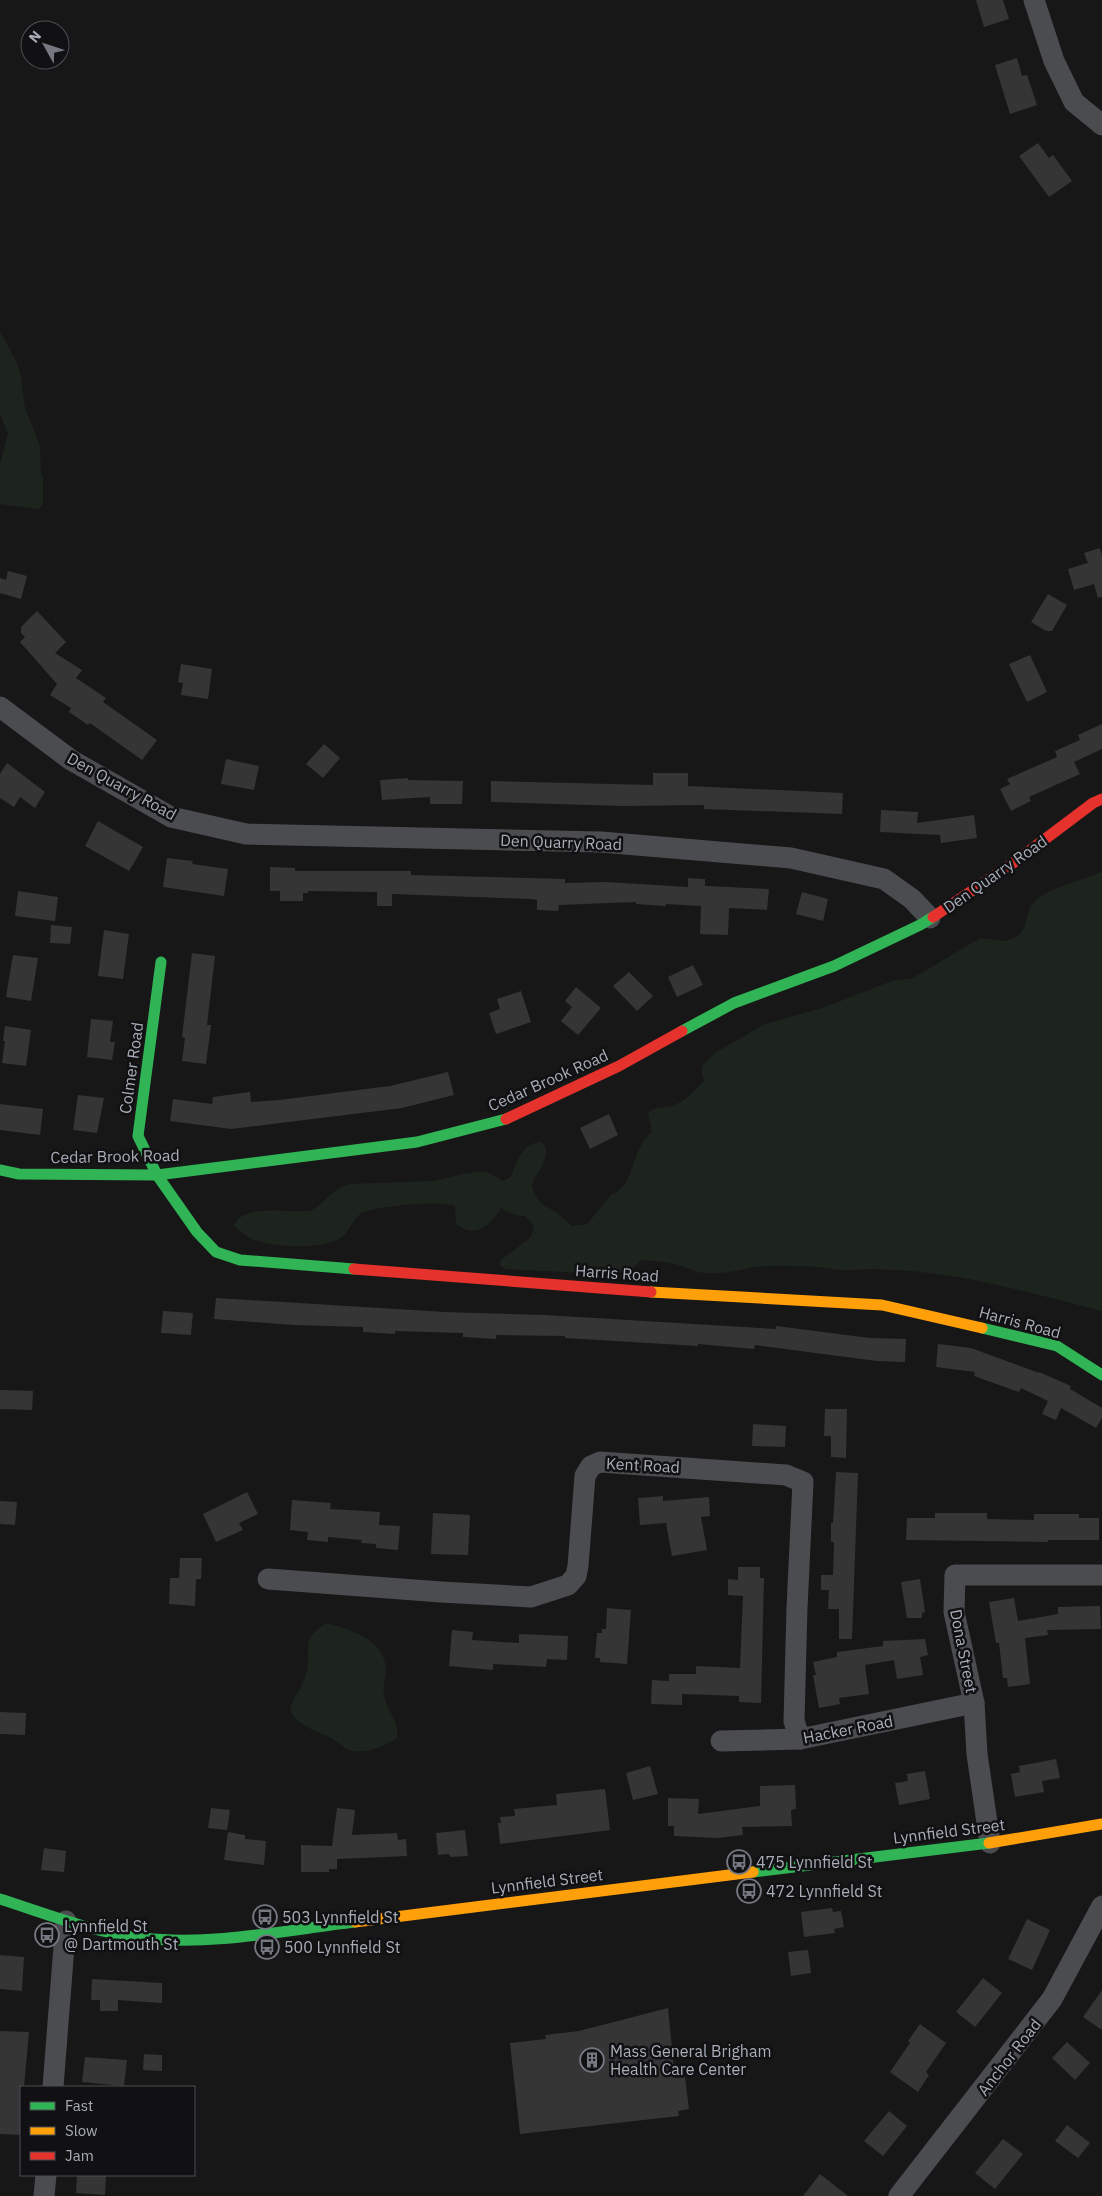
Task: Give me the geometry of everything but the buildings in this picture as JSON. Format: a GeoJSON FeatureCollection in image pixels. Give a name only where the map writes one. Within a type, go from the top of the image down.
{"type":"FeatureCollection","features":[{"type":"Feature","properties":{"kind":"street"},"geometry":{"type":"LineString","coordinates":[[1034,0],[1054,61],[1074,102],[1102,124]]}},
{"type":"Feature","properties":{"kind":"street","name":"Den Quarry Road"},"geometry":{"type":"LineString","coordinates":[[0,707],[71,760],[171,817],[246,834],[601,842],[791,858],[884,879],[912,899],[930,918],[1016,861],[1102,799]]}},
{"type":"Feature","properties":{"kind":"street","name":"Cedar Brook Road"},"geometry":{"type":"LineString","coordinates":[[0,1170],[19,1174],[157,1175],[417,1142],[506,1119],[619,1066],[734,1003],[834,966],[930,918]]}},
{"type":"Feature","properties":{"kind":"street","name":"Colmer Road"},"geometry":{"type":"LineString","coordinates":[[157,1175],[138,1136],[161,962]]}},
{"type":"Feature","properties":{"kind":"street","name":"Harris Road"},"geometry":{"type":"LineString","coordinates":[[157,1175],[206,1242],[216,1252],[240,1260],[648,1291],[882,1305],[1057,1346],[1102,1375]]}},
{"type":"Feature","properties":{"kind":"street","name":"Kent Road"},"geometry":{"type":"LineString","coordinates":[[268,1578],[441,1592],[532,1596],[568,1585],[576,1576],[585,1476],[591,1466],[600,1462],[786,1475],[803,1482],[794,1712],[794,1721],[800,1739]]}},
{"type":"Feature","properties":{"kind":"street","name":"Dona Street"},"geometry":{"type":"LineString","coordinates":[[990,1843],[977,1754],[974,1703],[954,1612],[954,1575],[1102,1575]]}},
{"type":"Feature","properties":{"kind":"street","name":"Hacker Road"},"geometry":{"type":"LineString","coordinates":[[721,1741],[800,1739],[974,1703]]}},
{"type":"Feature","properties":{"kind":"street","name":"Lynnfield Street"},"geometry":{"type":"LineString","coordinates":[[0,1899],[66,1921],[121,1935],[170,1941],[209,1940],[990,1843],[1102,1824]]}},
{"type":"Feature","properties":{"kind":"street","name":"Anchor Road"},"geometry":{"type":"LineString","coordinates":[[899,2196],[1052,1999],[1102,1906]]}},
{"type":"Feature","properties":{"kind":"street"},"geometry":{"type":"LineString","coordinates":[[53,2086],[66,1921]]}},
{"type":"Feature","properties":{"kind":"street"},"geometry":{"type":"LineString","coordinates":[[44,2196],[46,2176]]}},
{"type":"Feature","properties":{"kind":"shaded area"},"geometry":{"type":"Polygon","coordinates":[[[0,331],[16,361],[21,377],[25,408],[40,446],[43,504],[38,509],[0,504],[0,464],[8,433],[0,414],[0,331]]]}},
{"type":"Feature","properties":{"kind":"shaded area"},"geometry":{"type":"Polygon","coordinates":[[[1102,872],[1102,1311],[1008,1287],[914,1271],[882,1269],[844,1270],[810,1266],[761,1266],[725,1272],[703,1273],[660,1261],[641,1260],[631,1271],[604,1274],[505,1269],[500,1265],[501,1260],[531,1237],[534,1226],[525,1216],[515,1215],[501,1208],[487,1225],[476,1230],[463,1228],[456,1224],[455,1206],[448,1204],[410,1204],[371,1210],[360,1214],[346,1233],[339,1239],[320,1245],[308,1246],[261,1242],[252,1239],[234,1226],[238,1219],[246,1214],[256,1212],[310,1211],[339,1188],[350,1184],[433,1181],[476,1172],[489,1173],[503,1181],[510,1178],[524,1150],[534,1143],[541,1142],[546,1152],[543,1163],[532,1185],[536,1196],[572,1226],[587,1224],[612,1194],[625,1183],[640,1147],[652,1132],[648,1113],[654,1109],[671,1106],[683,1101],[691,1094],[705,1080],[702,1075],[702,1066],[715,1053],[765,1024],[825,1007],[892,981],[913,978],[980,938],[1004,941],[1017,937],[1024,928],[1030,907],[1039,897],[1052,890],[1102,872]]]}},
{"type":"Feature","properties":{"kind":"shaded area"},"geometry":{"type":"Polygon","coordinates":[[[326,1623],[355,1632],[364,1637],[379,1649],[384,1658],[386,1668],[383,1688],[384,1695],[397,1726],[397,1738],[387,1744],[368,1751],[349,1750],[333,1739],[302,1724],[292,1714],[290,1708],[307,1671],[309,1640],[326,1623]]]}},
{"type":"Feature","properties":{"kind":"traffic: fast"},"geometry":{"type":"LineString","coordinates":[[682,1031],[734,1003],[834,966],[933,917]]}},
{"type":"Feature","properties":{"kind":"traffic: fast"},"geometry":{"type":"LineString","coordinates":[[161,962],[138,1136],[157,1175],[197,1232],[216,1252],[240,1260],[354,1269]]}},
{"type":"Feature","properties":{"kind":"traffic: fast"},"geometry":{"type":"LineString","coordinates":[[0,1170],[19,1174],[157,1175],[417,1142],[506,1119]]}},
{"type":"Feature","properties":{"kind":"traffic: fast"},"geometry":{"type":"LineString","coordinates":[[982,1328],[1057,1346],[1102,1375]]}},
{"type":"Feature","properties":{"kind":"traffic: fast"},"geometry":{"type":"LineString","coordinates":[[753,1872],[989,1843]]}},
{"type":"Feature","properties":{"kind":"traffic: fast"},"geometry":{"type":"LineString","coordinates":[[0,1899],[107,1932],[125,1936],[169,1940],[223,1939],[355,1922]]}},
{"type":"Feature","properties":{"kind":"traffic: slow"},"geometry":{"type":"LineString","coordinates":[[651,1292],[882,1305],[982,1328]]}},
{"type":"Feature","properties":{"kind":"traffic: slow"},"geometry":{"type":"LineString","coordinates":[[989,1843],[1102,1824]]}},
{"type":"Feature","properties":{"kind":"traffic: slow"},"geometry":{"type":"LineString","coordinates":[[355,1922],[753,1872]]}},
{"type":"Feature","properties":{"kind":"traffic: jam"},"geometry":{"type":"LineString","coordinates":[[933,917],[1016,861],[1093,803],[1102,799]]}},
{"type":"Feature","properties":{"kind":"traffic: jam"},"geometry":{"type":"LineString","coordinates":[[506,1119],[619,1066],[682,1031]]}},
{"type":"Feature","properties":{"kind":"traffic: jam"},"geometry":{"type":"LineString","coordinates":[[354,1269],[651,1292]]}},
{"type":"Feature","properties":{"kind":"place","name":"475 Lynnfield St"},"geometry":{"type":"Point","coordinates":[739,1862]}},
{"type":"Feature","properties":{"kind":"place","name":"472 Lynnfield St"},"geometry":{"type":"Point","coordinates":[749,1891]}},
{"type":"Feature","properties":{"kind":"place","name":"503 Lynnfield St"},"geometry":{"type":"Point","coordinates":[265,1917]}},
{"type":"Feature","properties":{"kind":"place","name":"Lynnfield St @ Dartmouth St"},"geometry":{"type":"Point","coordinates":[47,1935]}},
{"type":"Feature","properties":{"kind":"place","name":"500 Lynnfield St"},"geometry":{"type":"Point","coordinates":[267,1947]}},
{"type":"Feature","properties":{"kind":"place","name":"Mass General Brigham Health Care Center"},"geometry":{"type":"Point","coordinates":[592,2060]}}]}
